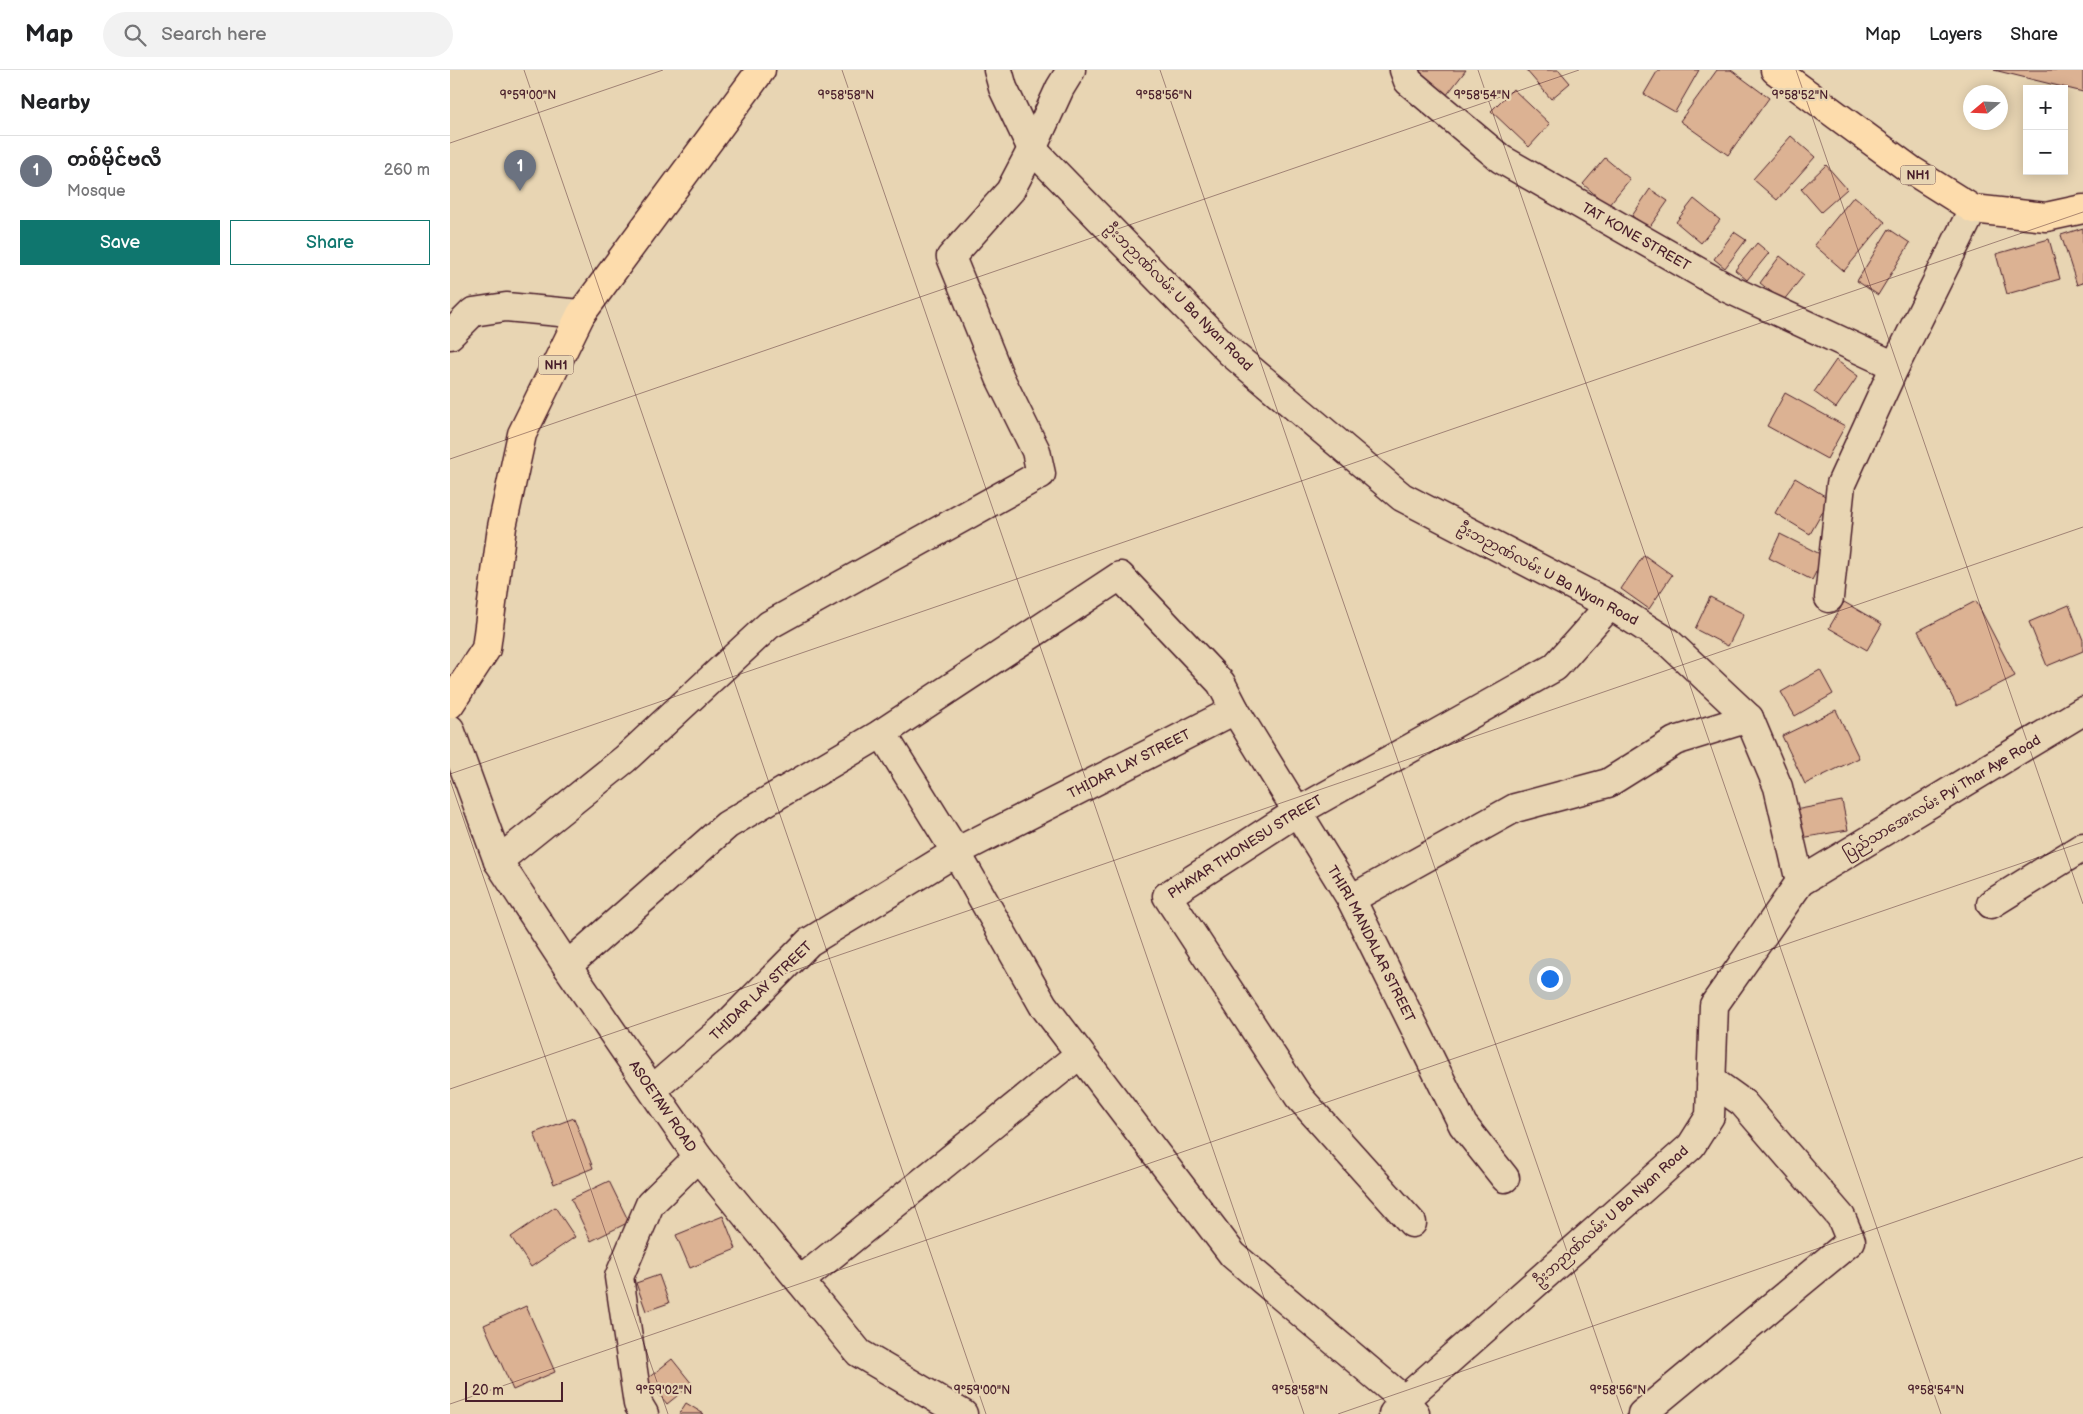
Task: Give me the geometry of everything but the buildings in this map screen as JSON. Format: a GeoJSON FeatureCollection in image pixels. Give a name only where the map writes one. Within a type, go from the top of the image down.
{"type":"FeatureCollection","features":[{"type":"Feature","properties":{"kind":"highway","name":"NH1"},"geometry":{"type":"LineString","coordinates":[[450,704],[486,649],[502,527],[522,434],[581,314],[761,70]]}},
{"type":"Feature","properties":{"kind":"highway","name":"NH1"},"geometry":{"type":"LineString","coordinates":[[1775,70],[1910,170],[1973,210],[2046,217],[2083,209]]}},
{"type":"Feature","properties":{"kind":"street","name":"ဦးဘဉာဏ်လမ်း U Ba Nyan Road"},"geometry":{"type":"LineString","coordinates":[[998,70],[1003,88],[1032,149],[1230,352],[1402,497],[1610,605],[1668,642],[1749,718],[1778,787],[1800,882],[1714,1005],[1710,1116],[1691,1146],[1404,1409]]}},
{"type":"Feature","properties":{"kind":"street"},"geometry":{"type":"LineString","coordinates":[[498,861],[625,758],[769,625],[1041,474],[1036,452],[1000,378],[951,256],[1010,191],[1060,88],[1071,70]]}},
{"type":"Feature","properties":{"kind":"street","name":"TAT KONE STREET"},"geometry":{"type":"LineString","coordinates":[[1404,70],[1408,82],[1501,159],[1727,288],[1895,366]]}},
{"type":"Feature","properties":{"kind":"street"},"geometry":{"type":"LineString","coordinates":[[1830,598],[1841,484],[1895,366],[1973,210]]}},
{"type":"Feature","properties":{"kind":"street"},"geometry":{"type":"LineString","coordinates":[[450,335],[473,312],[506,307],[581,314]]}},
{"type":"Feature","properties":{"kind":"street"},"geometry":{"type":"LineString","coordinates":[[567,966],[727,825],[882,733],[1120,576],[1221,683],[1235,710]]}},
{"type":"Feature","properties":{"kind":"street","name":"PHAYAR THONESU STREET"},"geometry":{"type":"LineString","coordinates":[[1412,1223],[1299,1098],[1167,896],[1298,812],[1556,667],[1610,605]]}},
{"type":"Feature","properties":{"kind":"street","name":"THIRI MANDALAR STREET"},"geometry":{"type":"LineString","coordinates":[[1235,710],[1351,899],[1462,1125],[1505,1178]]}},
{"type":"Feature","properties":{"kind":"street","name":"THIDAR LAY STREET"},"geometry":{"type":"LineString","coordinates":[[653,1089],[722,1030],[809,942],[956,852],[1235,710]]}},
{"type":"Feature","properties":{"kind":"street","name":"ပြည်သာအေးလမ်း Pyi Thar Aye Road"},"geometry":{"type":"LineString","coordinates":[[1800,882],[2083,712]]}},
{"type":"Feature","properties":{"kind":"street"},"geometry":{"type":"LineString","coordinates":[[1351,899],[1515,808],[1608,783],[1675,741],[1749,718]]}},
{"type":"Feature","properties":{"kind":"street","name":"ASOETAW ROAD"},"geometry":{"type":"LineString","coordinates":[[450,729],[498,861],[567,966],[698,1157],[859,1353],[963,1414]]}},
{"type":"Feature","properties":{"kind":"street"},"geometry":{"type":"LineString","coordinates":[[882,733],[956,852],[1043,1005],[1233,1255],[1404,1409]]}},
{"type":"Feature","properties":{"kind":"street"},"geometry":{"type":"LineString","coordinates":[[1991,904],[2083,847]]}},
{"type":"Feature","properties":{"kind":"street"},"geometry":{"type":"LineString","coordinates":[[800,1281],[1080,1054]]}},
{"type":"Feature","properties":{"kind":"street"},"geometry":{"type":"LineString","coordinates":[[1642,1414],[1851,1240],[1841,1217],[1743,1103],[1711,1080]]}},
{"type":"Feature","properties":{"kind":"street"},"geometry":{"type":"LineString","coordinates":[[644,1414],[638,1404],[619,1277],[650,1204],[698,1157]]}},
{"type":"Feature","properties":{"kind":"place","name":"တစ်မိုင်ဗလီ"},"geometry":{"type":"Point","coordinates":[520,191]}}]}
